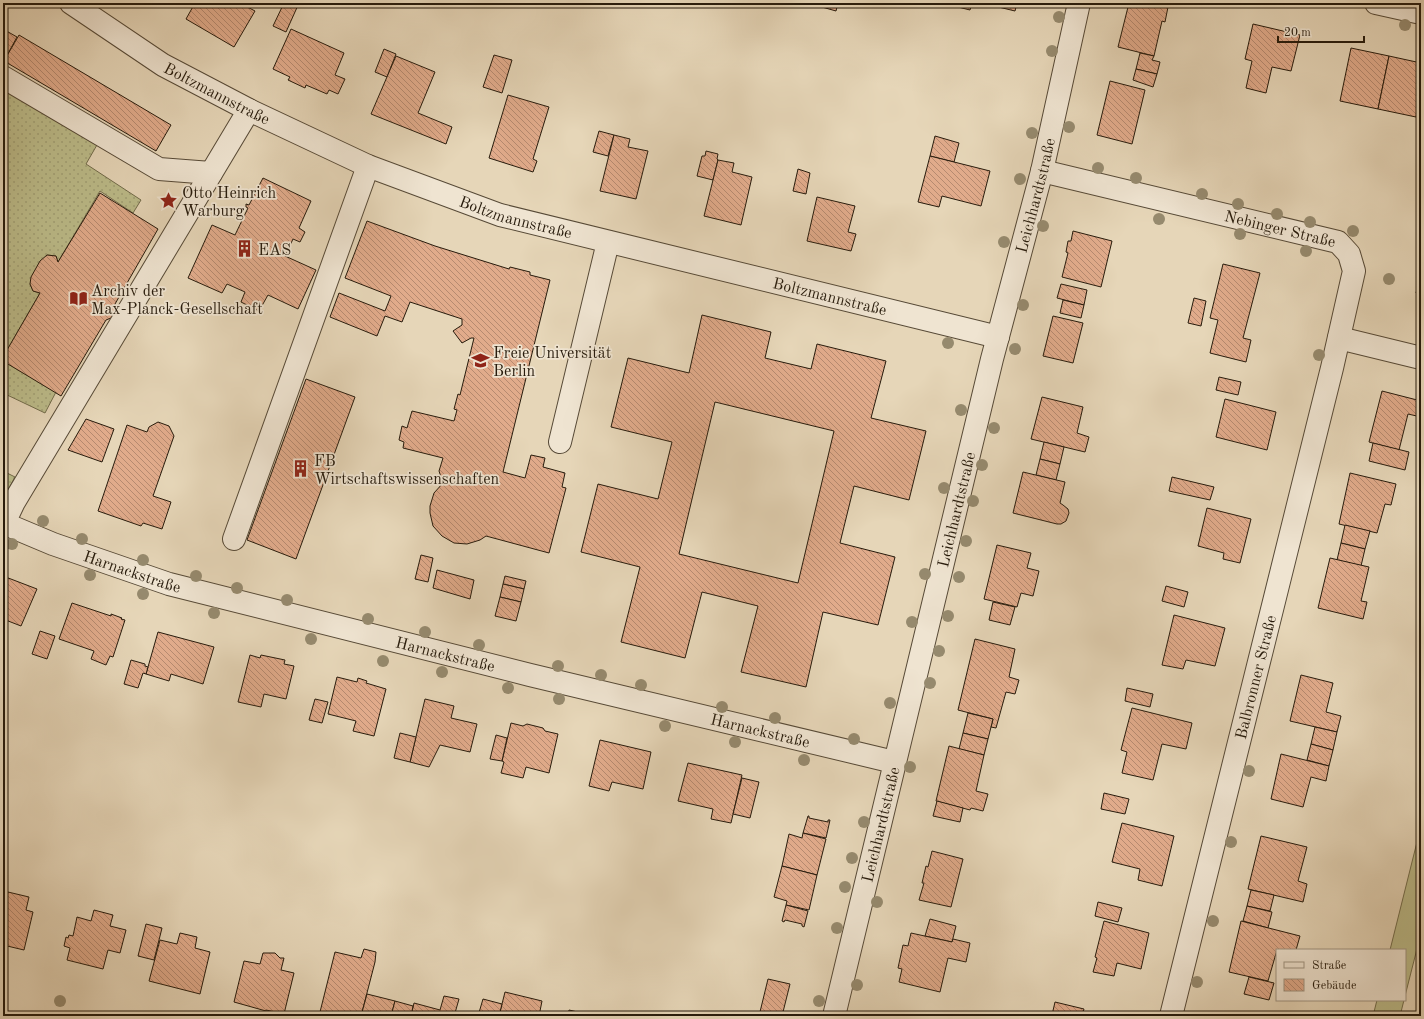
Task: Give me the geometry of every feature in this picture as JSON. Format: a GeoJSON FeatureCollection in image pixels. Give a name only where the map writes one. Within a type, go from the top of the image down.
{"type":"FeatureCollection","features":[{"type":"Feature","properties":{"kind":"street","name":"Boltzmannstraße"},"geometry":{"type":"LineString","coordinates":[[71,3],[163,65],[249,110],[368,166],[500,215],[998,337]]}},
{"type":"Feature","properties":{"kind":"street","name":"Leichhardtstraße"},"geometry":{"type":"LineString","coordinates":[[834,1016],[894,762],[998,337],[1042,171],[1079,3]]}},
{"type":"Feature","properties":{"kind":"street"},"geometry":{"type":"LineString","coordinates":[[1376,3],[1421,13]]}},
{"type":"Feature","properties":{"kind":"street"},"geometry":{"type":"LineString","coordinates":[[3,77],[159,169],[211,173]]}},
{"type":"Feature","properties":{"kind":"street"},"geometry":{"type":"LineString","coordinates":[[3,523],[14,502],[249,110]]}},
{"type":"Feature","properties":{"kind":"street"},"geometry":{"type":"LineString","coordinates":[[234,539],[368,166]]}},
{"type":"Feature","properties":{"kind":"street","name":"Nebinger Straße"},"geometry":{"type":"LineString","coordinates":[[1042,171],[1338,242],[1349,254],[1354,271],[1339,338]]}},
{"type":"Feature","properties":{"kind":"street"},"geometry":{"type":"LineString","coordinates":[[560,442],[608,242]]}},
{"type":"Feature","properties":{"kind":"street"},"geometry":{"type":"LineString","coordinates":[[1339,338],[1421,358]]}},
{"type":"Feature","properties":{"kind":"street","name":"Balbronner Straße"},"geometry":{"type":"LineString","coordinates":[[1171,1016],[1339,338]]}},
{"type":"Feature","properties":{"kind":"street","name":"Harnackstraße"},"geometry":{"type":"LineString","coordinates":[[3,523],[52,544],[169,584],[530,675],[894,762]]}},
{"type":"Feature","properties":{"kind":"green space"},"geometry":{"type":"Polygon","coordinates":[[[21,90],[101,138],[86,164],[141,200],[133,213],[100,191],[58,262],[56,256],[47,255],[30,284],[33,291],[40,293],[3,357],[3,91],[21,90]]]}},
{"type":"Feature","properties":{"kind":"green space"},"geometry":{"type":"Polygon","coordinates":[[[3,361],[56,392],[45,413],[3,393],[3,361]]]}},
{"type":"Feature","properties":{"kind":"green space"},"geometry":{"type":"Polygon","coordinates":[[[3,471],[15,477],[4,497],[3,496],[3,471]]]}},
{"type":"Feature","properties":{"kind":"green space"},"geometry":{"type":"Polygon","coordinates":[[[1421,826],[1421,933],[1406,992],[1406,949],[1390,949],[1421,826]]]}},
{"type":"Feature","properties":{"kind":"green space"},"geometry":{"type":"Polygon","coordinates":[[[1377,1001],[1404,1001],[1400,1016],[1373,1016],[1377,1001]]]}},
{"type":"Feature","properties":{"kind":"building"},"geometry":{"type":"Polygon","coordinates":[[[195,3],[240,3],[255,11],[234,47],[186,19],[195,3]]]}},
{"type":"Feature","properties":{"kind":"building"},"geometry":{"type":"Polygon","coordinates":[[[284,3],[299,3],[286,32],[273,26],[284,3]]]}},
{"type":"Feature","properties":{"kind":"building"},"geometry":{"type":"Polygon","coordinates":[[[823,3],[838,3],[836,11],[822,7],[823,3]]]}},
{"type":"Feature","properties":{"kind":"building"},"geometry":{"type":"Polygon","coordinates":[[[972,3],[970,10],[946,4],[972,3]]]}},
{"type":"Feature","properties":{"kind":"building"},"geometry":{"type":"Polygon","coordinates":[[[982,3],[1017,3],[1015,11],[982,3]]]}},
{"type":"Feature","properties":{"kind":"building"},"geometry":{"type":"Polygon","coordinates":[[[1129,3],[1166,3],[1166,6],[1168,7],[1165,22],[1162,21],[1154,56],[1118,47],[1129,3]]]}},
{"type":"Feature","properties":{"kind":"building"},"geometry":{"type":"Polygon","coordinates":[[[1253,24],[1300,35],[1291,71],[1272,67],[1266,93],[1246,88],[1252,61],[1245,59],[1253,24]]]}},
{"type":"Feature","properties":{"kind":"building"},"geometry":{"type":"Polygon","coordinates":[[[3,29],[17,37],[5,59],[3,58],[3,29]]]}},
{"type":"Feature","properties":{"kind":"building"},"geometry":{"type":"Polygon","coordinates":[[[291,29],[344,53],[335,75],[345,79],[338,94],[329,90],[327,94],[306,85],[305,88],[288,80],[290,77],[273,69],[291,29]]]}},
{"type":"Feature","properties":{"kind":"building"},"geometry":{"type":"Polygon","coordinates":[[[19,35],[171,125],[156,151],[4,61],[19,35]]]}},
{"type":"Feature","properties":{"kind":"building"},"geometry":{"type":"Polygon","coordinates":[[[1351,48],[1389,56],[1378,109],[1340,101],[1351,48]]]}},
{"type":"Feature","properties":{"kind":"building"},"geometry":{"type":"Polygon","coordinates":[[[384,49],[396,54],[387,77],[375,72],[384,49]]]}},
{"type":"Feature","properties":{"kind":"building"},"geometry":{"type":"Polygon","coordinates":[[[1140,53],[1154,56],[1152,60],[1160,62],[1157,74],[1136,69],[1140,53]]]}},
{"type":"Feature","properties":{"kind":"building"},"geometry":{"type":"Polygon","coordinates":[[[494,55],[512,60],[502,93],[483,87],[494,55]]]}},
{"type":"Feature","properties":{"kind":"building"},"geometry":{"type":"Polygon","coordinates":[[[396,56],[435,72],[418,113],[452,127],[446,144],[371,114],[396,56]]]}},
{"type":"Feature","properties":{"kind":"building"},"geometry":{"type":"Polygon","coordinates":[[[1389,56],[1421,63],[1421,91],[1416,117],[1378,109],[1389,56]]]}},
{"type":"Feature","properties":{"kind":"building"},"geometry":{"type":"Polygon","coordinates":[[[1136,69],[1157,74],[1153,87],[1133,80],[1136,69]]]}},
{"type":"Feature","properties":{"kind":"building"},"geometry":{"type":"Polygon","coordinates":[[[1110,81],[1145,90],[1132,144],[1097,135],[1110,81]]]}},
{"type":"Feature","properties":{"kind":"building"},"geometry":{"type":"Polygon","coordinates":[[[508,95],[549,107],[533,159],[537,161],[533,172],[489,158],[508,95]]]}},
{"type":"Feature","properties":{"kind":"building"},"geometry":{"type":"Polygon","coordinates":[[[599,131],[614,135],[608,156],[593,152],[599,131]]]}},
{"type":"Feature","properties":{"kind":"building"},"geometry":{"type":"Polygon","coordinates":[[[614,135],[630,139],[628,147],[648,151],[636,199],[600,191],[614,135]]]}},
{"type":"Feature","properties":{"kind":"building"},"geometry":{"type":"Polygon","coordinates":[[[935,136],[959,143],[954,162],[930,156],[935,136]]]}},
{"type":"Feature","properties":{"kind":"building"},"geometry":{"type":"Polygon","coordinates":[[[706,151],[718,154],[713,180],[697,176],[702,156],[705,156],[706,151]]]}},
{"type":"Feature","properties":{"kind":"building"},"geometry":{"type":"Polygon","coordinates":[[[930,156],[990,171],[981,206],[942,196],[939,207],[918,202],[930,156]]]}},
{"type":"Feature","properties":{"kind":"building"},"geometry":{"type":"Polygon","coordinates":[[[718,160],[734,163],[732,172],[752,177],[741,225],[704,216],[718,160]]]}},
{"type":"Feature","properties":{"kind":"building"},"geometry":{"type":"Polygon","coordinates":[[[798,169],[810,173],[806,194],[793,191],[798,169]]]}},
{"type":"Feature","properties":{"kind":"building","name":"EAS"},"geometry":{"type":"Polygon","coordinates":[[[263,178],[311,201],[299,228],[305,232],[300,242],[293,239],[285,256],[316,270],[298,309],[268,295],[259,311],[241,302],[245,292],[227,284],[222,293],[188,278],[212,225],[235,235],[248,208],[246,207],[246,204],[249,205],[263,178]]]}},
{"type":"Feature","properties":{"kind":"building","name":"Archiv der Max-Planck-Gesellschaft"},"geometry":{"type":"Polygon","coordinates":[[[100,193],[158,229],[115,304],[115,314],[106,320],[61,396],[3,361],[3,357],[40,293],[33,291],[30,284],[31,277],[40,261],[47,255],[56,256],[58,262],[100,193]]]}},
{"type":"Feature","properties":{"kind":"building"},"geometry":{"type":"Polygon","coordinates":[[[817,197],[855,206],[848,232],[856,234],[851,251],[807,241],[817,197]]]}},
{"type":"Feature","properties":{"kind":"building"},"geometry":{"type":"Polygon","coordinates":[[[367,221],[435,246],[509,269],[510,267],[530,272],[530,275],[550,280],[503,472],[525,478],[531,455],[545,458],[543,467],[565,473],[562,487],[566,488],[549,553],[486,536],[480,540],[467,544],[454,543],[442,536],[433,526],[430,506],[434,493],[443,483],[439,471],[443,458],[403,448],[404,442],[399,440],[402,426],[407,428],[412,411],[454,421],[457,410],[454,409],[458,394],[460,395],[474,338],[462,343],[453,331],[462,325],[462,319],[410,302],[402,322],[385,316],[377,336],[330,317],[339,293],[385,311],[391,296],[345,278],[367,221]]]}},
{"type":"Feature","properties":{"kind":"building"},"geometry":{"type":"Polygon","coordinates":[[[1073,231],[1112,241],[1101,287],[1062,277],[1068,253],[1066,252],[1068,241],[1071,241],[1073,231]]]}},
{"type":"Feature","properties":{"kind":"building"},"geometry":{"type":"Polygon","coordinates":[[[1223,264],[1260,273],[1243,338],[1251,340],[1246,362],[1210,353],[1218,320],[1210,318],[1223,264]]]}},
{"type":"Feature","properties":{"kind":"building"},"geometry":{"type":"Polygon","coordinates":[[[1421,273],[1421,294],[1416,293],[1421,273]]]}},
{"type":"Feature","properties":{"kind":"building"},"geometry":{"type":"Polygon","coordinates":[[[1061,284],[1087,290],[1084,305],[1057,298],[1061,284]]]}},
{"type":"Feature","properties":{"kind":"building"},"geometry":{"type":"Polygon","coordinates":[[[1194,298],[1206,301],[1201,326],[1188,323],[1194,298]]]}},
{"type":"Feature","properties":{"kind":"building"},"geometry":{"type":"Polygon","coordinates":[[[1063,300],[1084,305],[1081,318],[1060,313],[1063,300]]]}},
{"type":"Feature","properties":{"kind":"building"},"geometry":{"type":"Polygon","coordinates":[[[702,315],[771,332],[765,358],[811,369],[817,344],[886,361],[871,418],[926,431],[909,500],[854,486],[840,543],[895,557],[878,625],[823,612],[806,687],[741,672],[758,606],[702,592],[685,658],[621,642],[640,567],[581,552],[598,484],[658,499],[672,442],[611,427],[628,358],[689,373],[702,315]],[[715,402],[679,554],[798,583],[834,431],[715,402]]]}},
{"type":"Feature","properties":{"kind":"building"},"geometry":{"type":"Polygon","coordinates":[[[1053,316],[1083,323],[1073,363],[1043,356],[1053,316]]]}},
{"type":"Feature","properties":{"kind":"building"},"geometry":{"type":"Polygon","coordinates":[[[1219,377],[1241,382],[1238,395],[1216,390],[1219,377]]]}},
{"type":"Feature","properties":{"kind":"building","name":"FB Wirtschaftswissenschaften"},"geometry":{"type":"Polygon","coordinates":[[[306,379],[355,397],[296,559],[247,540],[306,379]]]}},
{"type":"Feature","properties":{"kind":"building"},"geometry":{"type":"Polygon","coordinates":[[[1382,391],[1421,401],[1421,417],[1408,414],[1399,450],[1369,442],[1382,391]]]}},
{"type":"Feature","properties":{"kind":"building"},"geometry":{"type":"Polygon","coordinates":[[[1042,397],[1083,407],[1077,433],[1089,437],[1085,452],[1031,439],[1042,397]]]}},
{"type":"Feature","properties":{"kind":"building"},"geometry":{"type":"Polygon","coordinates":[[[1225,399],[1276,412],[1267,450],[1216,437],[1225,399]]]}},
{"type":"Feature","properties":{"kind":"building"},"geometry":{"type":"Polygon","coordinates":[[[86,419],[114,429],[102,462],[68,450],[86,419]]]}},
{"type":"Feature","properties":{"kind":"building"},"geometry":{"type":"Polygon","coordinates":[[[158,422],[169,426],[174,436],[153,496],[171,502],[162,529],[143,523],[141,526],[98,511],[127,425],[147,432],[149,427],[158,422]]]}},
{"type":"Feature","properties":{"kind":"building"},"geometry":{"type":"Polygon","coordinates":[[[1044,442],[1064,447],[1060,464],[1040,459],[1044,442]]]}},
{"type":"Feature","properties":{"kind":"building"},"geometry":{"type":"Polygon","coordinates":[[[1373,443],[1409,452],[1405,470],[1369,461],[1373,443]]]}},
{"type":"Feature","properties":{"kind":"building"},"geometry":{"type":"Polygon","coordinates":[[[1040,459],[1060,464],[1056,480],[1036,475],[1040,459]]]}},
{"type":"Feature","properties":{"kind":"building"},"geometry":{"type":"Polygon","coordinates":[[[1023,472],[1065,482],[1060,503],[1068,509],[1069,513],[1066,521],[1061,524],[1057,524],[1013,513],[1023,472]]]}},
{"type":"Feature","properties":{"kind":"building"},"geometry":{"type":"Polygon","coordinates":[[[1350,473],[1396,484],[1391,505],[1385,504],[1377,533],[1339,524],[1350,473]]]}},
{"type":"Feature","properties":{"kind":"building"},"geometry":{"type":"Polygon","coordinates":[[[1172,477],[1214,487],[1210,500],[1169,491],[1172,477]]]}},
{"type":"Feature","properties":{"kind":"building"},"geometry":{"type":"Polygon","coordinates":[[[1207,508],[1251,519],[1240,563],[1223,559],[1224,553],[1198,546],[1207,508]]]}},
{"type":"Feature","properties":{"kind":"building"},"geometry":{"type":"Polygon","coordinates":[[[1345,525],[1370,531],[1365,549],[1341,543],[1345,525]]]}},
{"type":"Feature","properties":{"kind":"building"},"geometry":{"type":"Polygon","coordinates":[[[1341,543],[1365,549],[1361,566],[1337,560],[1341,543]]]}},
{"type":"Feature","properties":{"kind":"building"},"geometry":{"type":"Polygon","coordinates":[[[997,545],[1031,553],[1027,568],[1039,571],[1033,596],[1021,593],[1017,607],[984,599],[997,545]]]}},
{"type":"Feature","properties":{"kind":"building"},"geometry":{"type":"Polygon","coordinates":[[[421,555],[433,558],[428,582],[415,579],[421,555]]]}},
{"type":"Feature","properties":{"kind":"building"},"geometry":{"type":"Polygon","coordinates":[[[1330,558],[1369,567],[1361,601],[1367,602],[1363,619],[1318,608],[1330,558]]]}},
{"type":"Feature","properties":{"kind":"building"},"geometry":{"type":"Polygon","coordinates":[[[437,570],[474,580],[470,599],[433,588],[437,570]]]}},
{"type":"Feature","properties":{"kind":"building"},"geometry":{"type":"Polygon","coordinates":[[[3,576],[37,589],[21,626],[3,619],[3,576]]]}},
{"type":"Feature","properties":{"kind":"building"},"geometry":{"type":"Polygon","coordinates":[[[505,576],[526,581],[524,589],[503,584],[505,576]]]}},
{"type":"Feature","properties":{"kind":"building"},"geometry":{"type":"Polygon","coordinates":[[[503,584],[524,589],[521,602],[500,597],[503,584]]]}},
{"type":"Feature","properties":{"kind":"building"},"geometry":{"type":"Polygon","coordinates":[[[1166,586],[1188,592],[1184,607],[1162,601],[1166,586]]]}},
{"type":"Feature","properties":{"kind":"building"},"geometry":{"type":"Polygon","coordinates":[[[500,597],[521,602],[516,621],[495,616],[500,597]]]}},
{"type":"Feature","properties":{"kind":"building"},"geometry":{"type":"Polygon","coordinates":[[[993,602],[1015,607],[1010,625],[989,620],[993,602]]]}},
{"type":"Feature","properties":{"kind":"building"},"geometry":{"type":"Polygon","coordinates":[[[72,603],[111,616],[111,614],[125,620],[113,657],[110,656],[106,665],[91,659],[94,651],[59,639],[72,603]]]}},
{"type":"Feature","properties":{"kind":"building"},"geometry":{"type":"Polygon","coordinates":[[[1174,615],[1225,628],[1215,666],[1186,660],[1183,669],[1162,665],[1174,615]]]}},
{"type":"Feature","properties":{"kind":"building"},"geometry":{"type":"Polygon","coordinates":[[[40,631],[55,636],[47,659],[32,654],[40,631]]]}},
{"type":"Feature","properties":{"kind":"building"},"geometry":{"type":"Polygon","coordinates":[[[158,632],[214,647],[203,684],[171,674],[169,681],[146,674],[158,632]]]}},
{"type":"Feature","properties":{"kind":"building"},"geometry":{"type":"Polygon","coordinates":[[[975,639],[1015,649],[1009,677],[1019,680],[1015,694],[1006,692],[996,728],[991,727],[993,719],[958,710],[975,639]]]}},
{"type":"Feature","properties":{"kind":"building"},"geometry":{"type":"Polygon","coordinates":[[[250,655],[260,658],[261,655],[285,660],[284,664],[294,666],[286,699],[264,694],[261,707],[238,702],[250,655]]]}},
{"type":"Feature","properties":{"kind":"building"},"geometry":{"type":"Polygon","coordinates":[[[131,660],[145,664],[145,666],[148,667],[146,674],[143,673],[138,688],[124,684],[131,660]]]}},
{"type":"Feature","properties":{"kind":"building"},"geometry":{"type":"Polygon","coordinates":[[[1301,675],[1333,683],[1326,712],[1341,716],[1337,732],[1290,721],[1301,675]]]}},
{"type":"Feature","properties":{"kind":"building"},"geometry":{"type":"Polygon","coordinates":[[[337,677],[357,682],[358,678],[367,681],[366,683],[386,689],[374,736],[353,731],[356,721],[328,714],[337,677]]]}},
{"type":"Feature","properties":{"kind":"building"},"geometry":{"type":"Polygon","coordinates":[[[1127,688],[1153,694],[1150,707],[1125,701],[1127,688]]]}},
{"type":"Feature","properties":{"kind":"building"},"geometry":{"type":"Polygon","coordinates":[[[315,699],[328,702],[322,723],[309,720],[315,699]]]}},
{"type":"Feature","properties":{"kind":"building"},"geometry":{"type":"Polygon","coordinates":[[[425,699],[454,706],[451,718],[477,724],[470,752],[440,745],[429,767],[410,762],[425,699]]]}},
{"type":"Feature","properties":{"kind":"building"},"geometry":{"type":"Polygon","coordinates":[[[1132,708],[1192,723],[1186,749],[1162,744],[1153,780],[1122,773],[1127,752],[1121,750],[1132,708]]]}},
{"type":"Feature","properties":{"kind":"building"},"geometry":{"type":"Polygon","coordinates":[[[968,713],[993,719],[988,739],[963,733],[968,713]]]}},
{"type":"Feature","properties":{"kind":"building"},"geometry":{"type":"Polygon","coordinates":[[[511,723],[523,726],[527,724],[558,734],[549,773],[526,767],[523,778],[501,773],[504,762],[502,761],[511,723]]]}},
{"type":"Feature","properties":{"kind":"building"},"geometry":{"type":"Polygon","coordinates":[[[1315,727],[1337,732],[1333,750],[1311,744],[1315,727]]]}},
{"type":"Feature","properties":{"kind":"building"},"geometry":{"type":"Polygon","coordinates":[[[400,733],[416,737],[410,762],[394,758],[400,733]]]}},
{"type":"Feature","properties":{"kind":"building"},"geometry":{"type":"Polygon","coordinates":[[[963,733],[988,739],[984,755],[959,749],[963,733]]]}},
{"type":"Feature","properties":{"kind":"building"},"geometry":{"type":"Polygon","coordinates":[[[496,735],[507,738],[502,761],[490,759],[496,735]]]}},
{"type":"Feature","properties":{"kind":"building"},"geometry":{"type":"Polygon","coordinates":[[[600,740],[651,752],[643,789],[612,782],[609,791],[589,786],[600,740]]]}},
{"type":"Feature","properties":{"kind":"building"},"geometry":{"type":"Polygon","coordinates":[[[1311,744],[1333,750],[1329,766],[1307,760],[1311,744]]]}},
{"type":"Feature","properties":{"kind":"building"},"geometry":{"type":"Polygon","coordinates":[[[949,746],[984,755],[976,791],[988,794],[983,811],[971,808],[970,810],[936,801],[949,746]]]}},
{"type":"Feature","properties":{"kind":"building"},"geometry":{"type":"Polygon","coordinates":[[[1281,754],[1329,766],[1326,781],[1311,777],[1303,807],[1271,799],[1281,754]]]}},
{"type":"Feature","properties":{"kind":"building"},"geometry":{"type":"Polygon","coordinates":[[[688,763],[742,775],[731,823],[711,819],[713,809],[678,801],[688,763]]]}},
{"type":"Feature","properties":{"kind":"building"},"geometry":{"type":"Polygon","coordinates":[[[742,778],[759,782],[750,818],[733,814],[742,778]]]}},
{"type":"Feature","properties":{"kind":"building"},"geometry":{"type":"Polygon","coordinates":[[[1104,793],[1129,799],[1125,814],[1101,809],[1104,793]]]}},
{"type":"Feature","properties":{"kind":"building"},"geometry":{"type":"Polygon","coordinates":[[[937,801],[963,808],[960,822],[933,816],[937,801]]]}},
{"type":"Feature","properties":{"kind":"building"},"geometry":{"type":"Polygon","coordinates":[[[808,816],[809,818],[828,822],[828,820],[830,820],[826,838],[803,833],[808,816]]]}},
{"type":"Feature","properties":{"kind":"building"},"geometry":{"type":"Polygon","coordinates":[[[1122,823],[1174,836],[1162,886],[1138,880],[1140,869],[1112,862],[1122,823]]]}},
{"type":"Feature","properties":{"kind":"building"},"geometry":{"type":"Polygon","coordinates":[[[803,833],[826,839],[817,875],[782,866],[789,834],[802,838],[803,833]]]}},
{"type":"Feature","properties":{"kind":"building"},"geometry":{"type":"Polygon","coordinates":[[[1261,836],[1307,847],[1298,881],[1307,884],[1303,902],[1248,889],[1261,836]]]}},
{"type":"Feature","properties":{"kind":"building"},"geometry":{"type":"Polygon","coordinates":[[[932,851],[963,859],[951,907],[919,900],[924,883],[922,883],[926,866],[928,867],[932,851]]]}},
{"type":"Feature","properties":{"kind":"building"},"geometry":{"type":"Polygon","coordinates":[[[782,866],[817,875],[809,910],[786,905],[787,901],[774,897],[782,866]]]}},
{"type":"Feature","properties":{"kind":"building"},"geometry":{"type":"Polygon","coordinates":[[[1251,890],[1274,895],[1270,911],[1247,906],[1251,890]]]}},
{"type":"Feature","properties":{"kind":"building"},"geometry":{"type":"Polygon","coordinates":[[[8,892],[29,897],[26,910],[33,912],[24,950],[3,945],[3,904],[5,904],[8,892]]]}},
{"type":"Feature","properties":{"kind":"building"},"geometry":{"type":"Polygon","coordinates":[[[1098,902],[1122,908],[1118,922],[1095,916],[1098,902]]]}},
{"type":"Feature","properties":{"kind":"building"},"geometry":{"type":"Polygon","coordinates":[[[786,905],[808,911],[804,927],[802,924],[785,920],[784,922],[782,921],[786,905]]]}},
{"type":"Feature","properties":{"kind":"building"},"geometry":{"type":"Polygon","coordinates":[[[1247,906],[1272,912],[1268,928],[1243,921],[1247,906]]]}},
{"type":"Feature","properties":{"kind":"building"},"geometry":{"type":"Polygon","coordinates":[[[94,910],[113,915],[110,926],[126,930],[120,953],[108,950],[103,969],[67,960],[70,948],[64,946],[66,937],[68,938],[69,935],[73,936],[77,917],[91,921],[94,910]]]}},
{"type":"Feature","properties":{"kind":"building"},"geometry":{"type":"Polygon","coordinates":[[[930,919],[956,926],[952,942],[925,936],[930,919]]]}},
{"type":"Feature","properties":{"kind":"building"},"geometry":{"type":"Polygon","coordinates":[[[1104,921],[1149,933],[1141,969],[1117,963],[1114,976],[1093,972],[1097,958],[1095,957],[1104,921]]]}},
{"type":"Feature","properties":{"kind":"building"},"geometry":{"type":"Polygon","coordinates":[[[1241,921],[1300,936],[1296,949],[1276,949],[1268,981],[1229,972],[1241,921]]]}},
{"type":"Feature","properties":{"kind":"building"},"geometry":{"type":"Polygon","coordinates":[[[146,924],[162,928],[154,960],[138,956],[146,924]]]}},
{"type":"Feature","properties":{"kind":"building"},"geometry":{"type":"Polygon","coordinates":[[[180,933],[197,937],[195,948],[210,952],[200,994],[149,981],[160,940],[177,944],[180,933]]]}},
{"type":"Feature","properties":{"kind":"building"},"geometry":{"type":"Polygon","coordinates":[[[911,933],[952,942],[953,939],[970,943],[966,962],[948,958],[940,992],[899,982],[902,969],[898,968],[903,945],[908,946],[911,933]]]}},
{"type":"Feature","properties":{"kind":"building"},"geometry":{"type":"Polygon","coordinates":[[[364,949],[376,952],[375,962],[361,1016],[319,1016],[335,952],[361,958],[364,949]]]}},
{"type":"Feature","properties":{"kind":"building"},"geometry":{"type":"Polygon","coordinates":[[[263,953],[275,953],[280,958],[284,958],[281,970],[294,973],[284,1014],[266,1011],[234,1002],[244,961],[260,964],[263,953]]]}},
{"type":"Feature","properties":{"kind":"building"},"geometry":{"type":"Polygon","coordinates":[[[1249,977],[1274,983],[1269,1000],[1244,994],[1249,977]]]}},
{"type":"Feature","properties":{"kind":"building"},"geometry":{"type":"Polygon","coordinates":[[[768,979],[790,984],[782,1016],[759,1016],[768,979]]]}},
{"type":"Feature","properties":{"kind":"building"},"geometry":{"type":"Polygon","coordinates":[[[505,992],[542,1001],[539,1016],[499,1016],[505,992]]]}},
{"type":"Feature","properties":{"kind":"building"},"geometry":{"type":"Polygon","coordinates":[[[367,994],[395,1001],[391,1016],[361,1016],[367,994]]]}},
{"type":"Feature","properties":{"kind":"building"},"geometry":{"type":"Polygon","coordinates":[[[444,996],[459,999],[455,1013],[461,1014],[461,1016],[411,1016],[414,1003],[440,1010],[444,996]]]}},
{"type":"Feature","properties":{"kind":"building"},"geometry":{"type":"Polygon","coordinates":[[[483,999],[502,1004],[499,1016],[478,1016],[483,999]]]}},
{"type":"Feature","properties":{"kind":"building"},"geometry":{"type":"Polygon","coordinates":[[[395,1001],[413,1006],[411,1016],[391,1016],[395,1001]]]}},
{"type":"Feature","properties":{"kind":"building"},"geometry":{"type":"Polygon","coordinates":[[[1055,1002],[1084,1009],[1082,1016],[1052,1015],[1055,1002]]]}},
{"type":"Feature","properties":{"kind":"building"},"geometry":{"type":"Polygon","coordinates":[[[569,1010],[582,1013],[581,1016],[568,1016],[569,1010]]]}},
{"type":"Feature","properties":{"kind":"place","name":"Otto Heinrich Warburg"},"geometry":{"type":"Point","coordinates":[169,201]}},
{"type":"Feature","properties":{"kind":"place","name":"EAS"},"geometry":{"type":"Point","coordinates":[245,249]}},
{"type":"Feature","properties":{"kind":"place","name":"Archiv der Max-Planck-Gesellschaft"},"geometry":{"type":"Point","coordinates":[78,299]}},
{"type":"Feature","properties":{"kind":"place","name":"Freie Universität Berlin"},"geometry":{"type":"Point","coordinates":[480,361]}},
{"type":"Feature","properties":{"kind":"place","name":"FB Wirtschaftswissenschaften"},"geometry":{"type":"Point","coordinates":[301,469]}}]}
